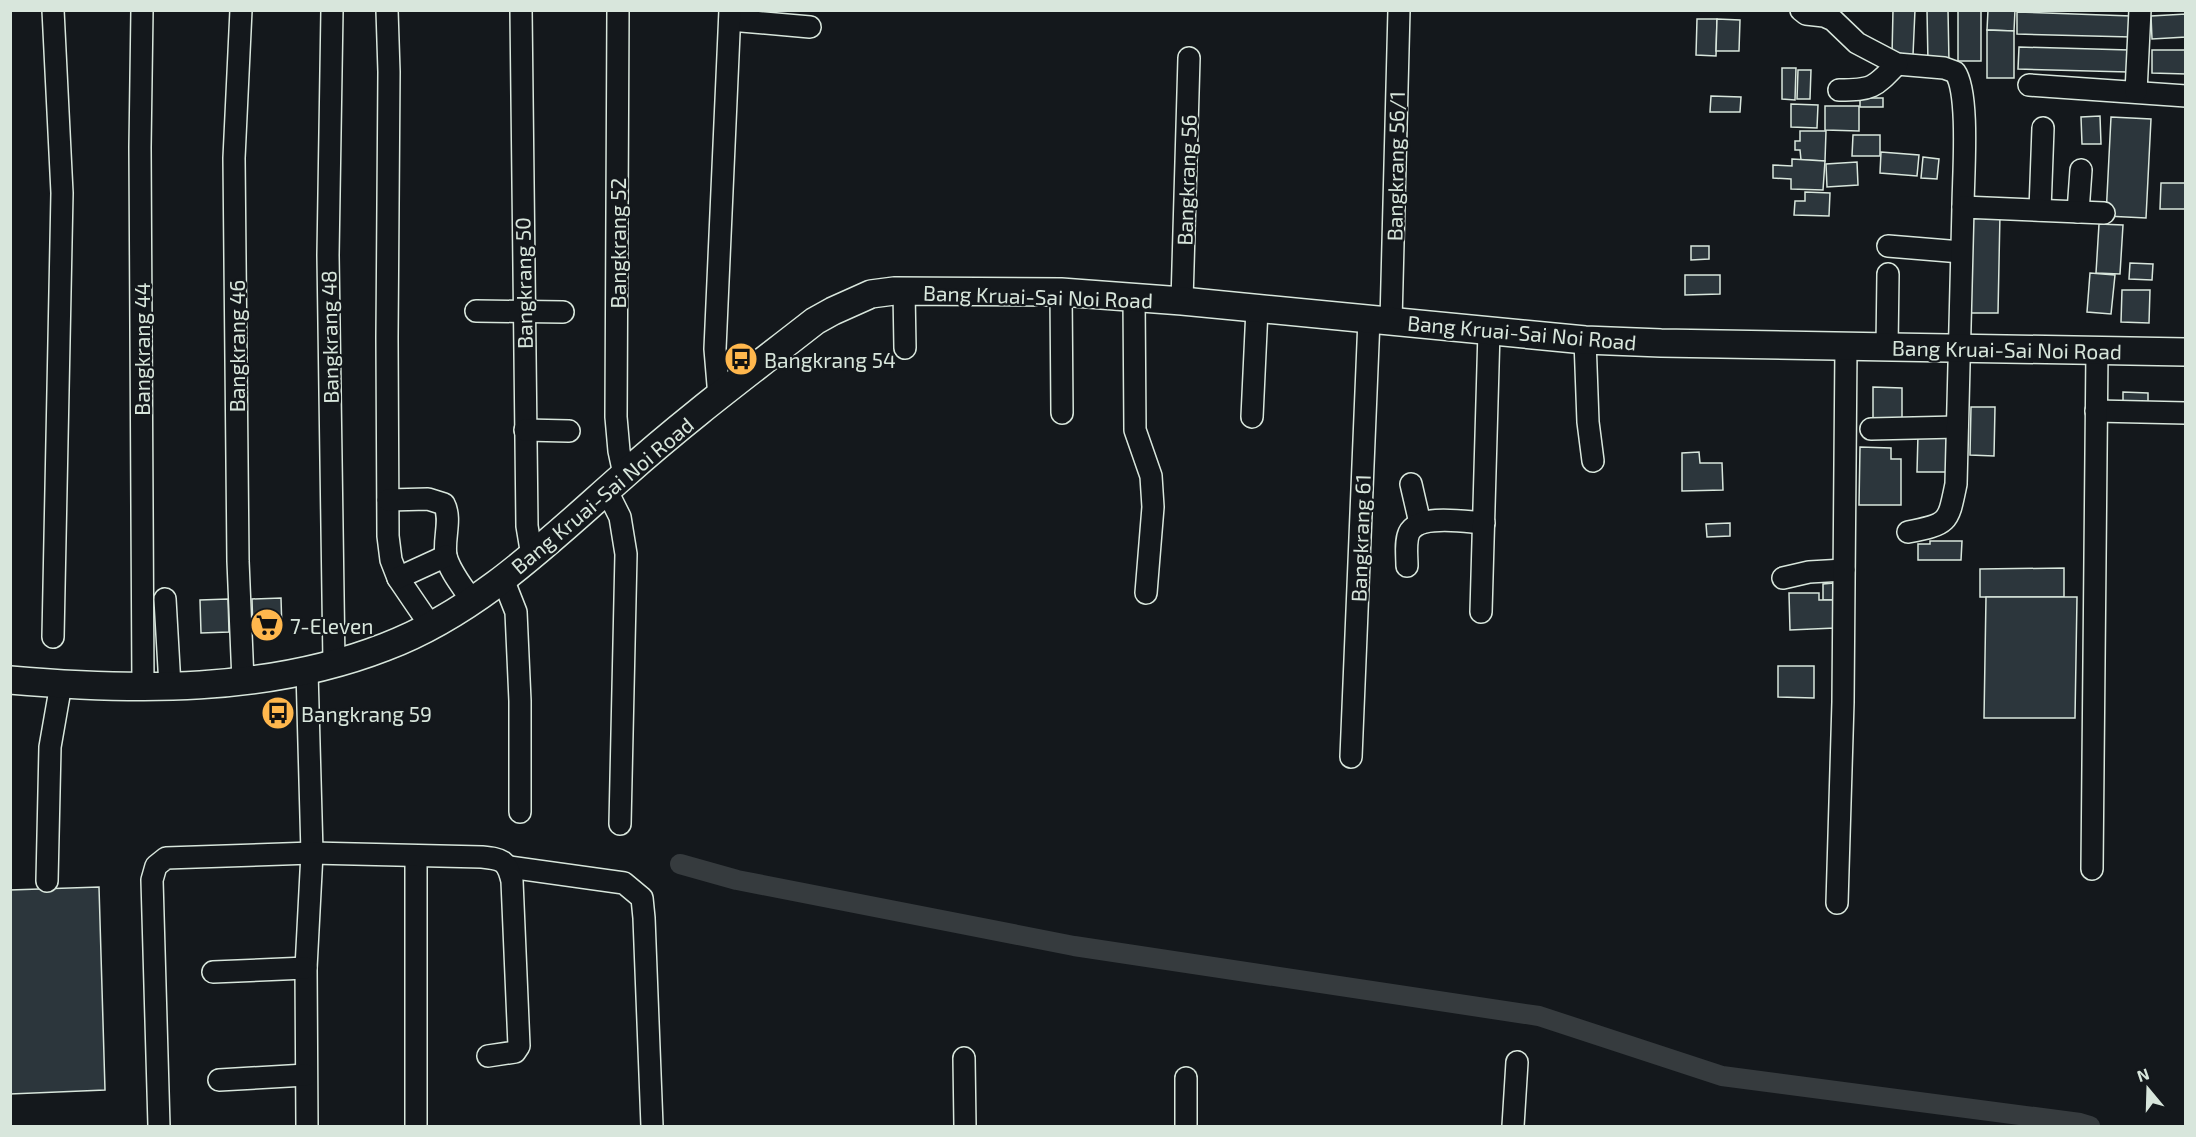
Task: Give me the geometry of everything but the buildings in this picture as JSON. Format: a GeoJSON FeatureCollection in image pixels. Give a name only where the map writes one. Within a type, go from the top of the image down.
{"type":"FeatureCollection","features":[{"type":"Feature","properties":{"kind":"main road","name":"Bang Kruai-Sai Noi Road"},"geometry":{"type":"LineString","coordinates":[[10,680],[143,687],[243,681],[307,671],[385,647],[472,601],[503,579],[616,482],[815,321],[871,294],[904,291],[1060,292],[1585,339],[1661,343],[2186,352]]}},
{"type":"Feature","properties":{"kind":"street"},"geometry":{"type":"LineString","coordinates":[[53,10],[62,193],[53,637]]}},
{"type":"Feature","properties":{"kind":"street","name":"Bangkrang 44"},"geometry":{"type":"LineString","coordinates":[[142,10],[140,147],[143,687]]}},
{"type":"Feature","properties":{"kind":"street","name":"Bangkrang 46"},"geometry":{"type":"LineString","coordinates":[[241,10],[234,158],[238,549],[243,681]]}},
{"type":"Feature","properties":{"kind":"street","name":"Bangkrang 48"},"geometry":{"type":"LineString","coordinates":[[332,10],[328,255],[334,663]]}},
{"type":"Feature","properties":{"kind":"street"},"geometry":{"type":"LineString","coordinates":[[387,10],[389,72],[388,536],[391,560],[398,578],[430,625]]}},
{"type":"Feature","properties":{"kind":"street","name":"Bangkrang 50"},"geometry":{"type":"LineString","coordinates":[[520,10],[527,526],[532,556]]}},
{"type":"Feature","properties":{"kind":"street","name":"Bangkrang 52"},"geometry":{"type":"LineString","coordinates":[[618,10],[616,417],[619,451],[616,482],[626,554],[620,824]]}},
{"type":"Feature","properties":{"kind":"street","name":"Bangkrang 56/1"},"geometry":{"type":"LineString","coordinates":[[1380,320],[1400,10]]}},
{"type":"Feature","properties":{"kind":"street"},"geometry":{"type":"LineString","coordinates":[[1801,10],[1806,14],[1824,16],[1833,20],[1857,43],[1897,64],[1944,68],[1955,72],[1962,85],[1963,207],[1956,484],[1949,514],[1942,522],[1932,527],[1908,532]]}},
{"type":"Feature","properties":{"kind":"street"},"geometry":{"type":"LineString","coordinates":[[2136,92],[2140,10]]}},
{"type":"Feature","properties":{"kind":"street"},"geometry":{"type":"LineString","coordinates":[[719,397],[714,349],[730,15],[810,27]]}},
{"type":"Feature","properties":{"kind":"street","name":"Bangkrang 56"},"geometry":{"type":"LineString","coordinates":[[1182,302],[1189,58]]}},
{"type":"Feature","properties":{"kind":"street"},"geometry":{"type":"LineString","coordinates":[[1839,90],[1863,90],[1874,87],[1897,64]]}},
{"type":"Feature","properties":{"kind":"street"},"geometry":{"type":"LineString","coordinates":[[2029,85],[2186,96]]}},
{"type":"Feature","properties":{"kind":"street"},"geometry":{"type":"LineString","coordinates":[[2040,210],[2043,128]]}},
{"type":"Feature","properties":{"kind":"street"},"geometry":{"type":"LineString","coordinates":[[2078,212],[2081,170]]}},
{"type":"Feature","properties":{"kind":"street"},"geometry":{"type":"LineString","coordinates":[[1963,207],[2104,213]]}},
{"type":"Feature","properties":{"kind":"street"},"geometry":{"type":"LineString","coordinates":[[1888,246],[1961,252]]}},
{"type":"Feature","properties":{"kind":"street"},"geometry":{"type":"LineString","coordinates":[[1887,347],[1888,274]]}},
{"type":"Feature","properties":{"kind":"street"},"geometry":{"type":"LineString","coordinates":[[904,291],[905,348]]}},
{"type":"Feature","properties":{"kind":"street"},"geometry":{"type":"LineString","coordinates":[[1060,292],[1062,413]]}},
{"type":"Feature","properties":{"kind":"street"},"geometry":{"type":"LineString","coordinates":[[1134,298],[1135,430],[1151,476],[1153,507],[1146,593]]}},
{"type":"Feature","properties":{"kind":"street"},"geometry":{"type":"LineString","coordinates":[[1252,417],[1257,309]]}},
{"type":"Feature","properties":{"kind":"street"},"geometry":{"type":"LineString","coordinates":[[476,310],[563,312]]}},
{"type":"Feature","properties":{"kind":"street","name":"Bangkrang 61"},"geometry":{"type":"LineString","coordinates":[[1351,758],[1380,320]]}},
{"type":"Feature","properties":{"kind":"street"},"geometry":{"type":"LineString","coordinates":[[1481,612],[1489,330]]}},
{"type":"Feature","properties":{"kind":"street"},"geometry":{"type":"LineString","coordinates":[[1585,339],[1588,422],[1593,461]]}},
{"type":"Feature","properties":{"kind":"street"},"geometry":{"type":"LineString","coordinates":[[1837,903],[1843,702],[1846,347]]}},
{"type":"Feature","properties":{"kind":"street"},"geometry":{"type":"LineString","coordinates":[[2092,869],[2097,351]]}},
{"type":"Feature","properties":{"kind":"street"},"geometry":{"type":"LineString","coordinates":[[2096,411],[2186,413]]}},
{"type":"Feature","properties":{"kind":"street"},"geometry":{"type":"LineString","coordinates":[[1871,429],[1957,427]]}},
{"type":"Feature","properties":{"kind":"street"},"geometry":{"type":"LineString","coordinates":[[525,430],[568,431]]}},
{"type":"Feature","properties":{"kind":"street"},"geometry":{"type":"LineString","coordinates":[[1411,484],[1420,523]]}},
{"type":"Feature","properties":{"kind":"street"},"geometry":{"type":"LineString","coordinates":[[388,500],[428,499],[444,504],[447,519],[446,556],[454,574],[472,601]]}},
{"type":"Feature","properties":{"kind":"street"},"geometry":{"type":"LineString","coordinates":[[1407,566],[1408,537],[1420,523],[1445,521],[1484,523]]}},
{"type":"Feature","properties":{"kind":"street"},"geometry":{"type":"LineString","coordinates":[[398,578],[446,556]]}},
{"type":"Feature","properties":{"kind":"street"},"geometry":{"type":"LineString","coordinates":[[1783,579],[1809,572],[1844,570]]}},
{"type":"Feature","properties":{"kind":"street"},"geometry":{"type":"LineString","coordinates":[[503,579],[516,612],[520,701],[520,812]]}},
{"type":"Feature","properties":{"kind":"street"},"geometry":{"type":"LineString","coordinates":[[165,599],[170,686]]}},
{"type":"Feature","properties":{"kind":"street"},"geometry":{"type":"LineString","coordinates":[[307,671],[312,853],[306,968],[307,1126]]}},
{"type":"Feature","properties":{"kind":"street"},"geometry":{"type":"LineString","coordinates":[[47,881],[50,747],[61,684]]}},
{"type":"Feature","properties":{"kind":"street"},"geometry":{"type":"LineString","coordinates":[[159,1126],[152,880],[156,866],[166,858],[181,856],[312,853],[482,857],[500,859],[509,867],[624,883],[642,898],[652,1126]]}},
{"type":"Feature","properties":{"kind":"street"},"geometry":{"type":"LineString","coordinates":[[416,857],[416,1126]]}},
{"type":"Feature","properties":{"kind":"street"},"geometry":{"type":"LineString","coordinates":[[488,1056],[515,1052],[519,1046],[512,881],[509,867]]}},
{"type":"Feature","properties":{"kind":"street"},"geometry":{"type":"LineString","coordinates":[[213,972],[306,968]]}},
{"type":"Feature","properties":{"kind":"street"},"geometry":{"type":"LineString","coordinates":[[964,1058],[965,1126]]}},
{"type":"Feature","properties":{"kind":"street"},"geometry":{"type":"LineString","coordinates":[[1513,1126],[1517,1062]]}},
{"type":"Feature","properties":{"kind":"street"},"geometry":{"type":"LineString","coordinates":[[219,1080],[306,1075]]}},
{"type":"Feature","properties":{"kind":"street"},"geometry":{"type":"LineString","coordinates":[[1186,1078],[1186,1126]]}},
{"type":"Feature","properties":{"kind":"waterway"},"geometry":{"type":"LineString","coordinates":[[680,864],[737,880],[1074,946],[1539,1016],[1722,1076],[2090,1126]]}},
{"type":"Feature","properties":{"kind":"place","name":"Bangkrang 54"},"geometry":{"type":"Point","coordinates":[741,359]}},
{"type":"Feature","properties":{"kind":"place","name":"7-Eleven"},"geometry":{"type":"Point","coordinates":[267,625]}},
{"type":"Feature","properties":{"kind":"place","name":"Bangkrang 59"},"geometry":{"type":"Point","coordinates":[278,713]}}]}
